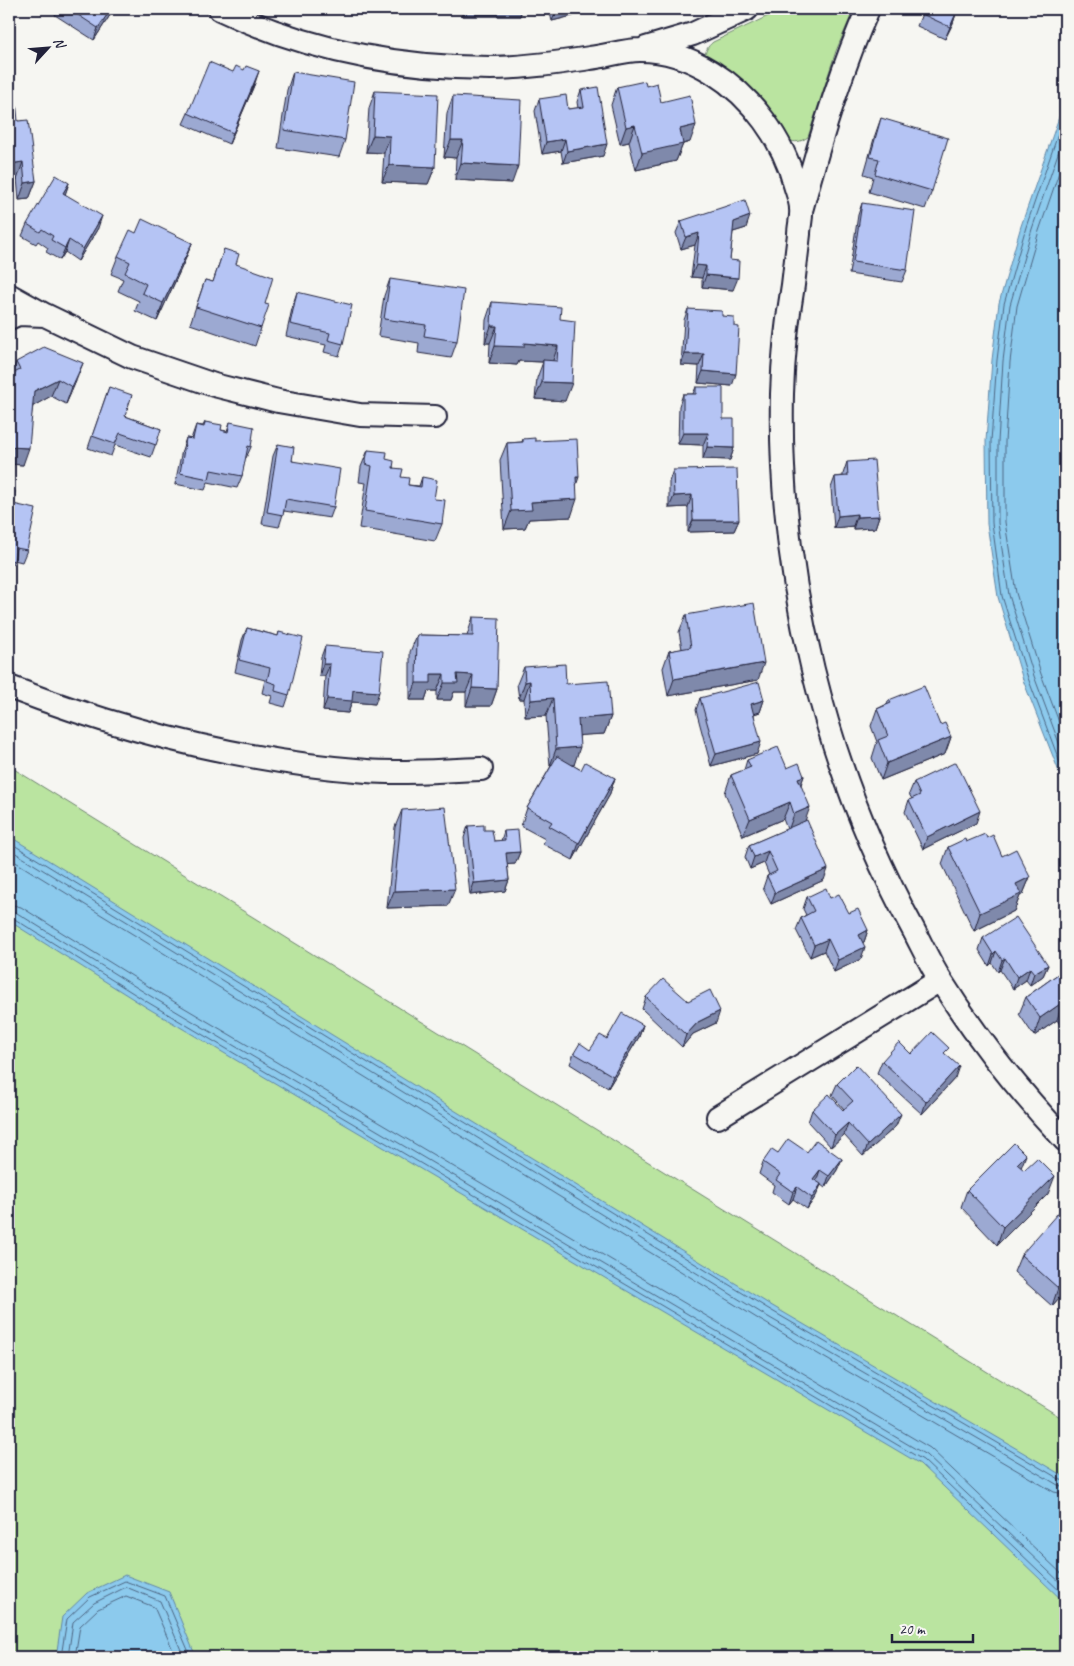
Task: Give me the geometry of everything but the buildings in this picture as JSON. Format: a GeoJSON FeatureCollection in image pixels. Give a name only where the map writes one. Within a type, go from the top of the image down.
{"type":"FeatureCollection","features":[{"type":"Feature","properties":{"kind":"street"},"geometry":{"type":"LineString","coordinates":[[220,9],[283,35],[380,59],[441,66],[493,68],[534,66],[640,50],[693,34],[747,9]]}},
{"type":"Feature","properties":{"kind":"street"},"geometry":{"type":"LineString","coordinates":[[868,9],[856,35],[836,93],[801,208],[796,265],[786,330],[782,394],[783,454],[794,570],[818,689],[836,747],[855,802],[898,903],[940,980],[1004,1070],[1065,1140]]}},
{"type":"Feature","properties":{"kind":"street"},"geometry":{"type":"LineString","coordinates":[[640,50],[681,56],[712,72],[738,92],[759,114],[781,146],[791,169],[801,208]]}},
{"type":"Feature","properties":{"kind":"street"},"geometry":{"type":"LineString","coordinates":[[9,295],[45,315],[132,357],[214,385],[278,401],[360,415],[435,417]]}},
{"type":"Feature","properties":{"kind":"street"},"geometry":{"type":"LineString","coordinates":[[9,318],[18,314],[45,315]]}},
{"type":"Feature","properties":{"kind":"street"},"geometry":{"type":"LineString","coordinates":[[9,688],[91,717],[152,735],[212,749],[272,759],[368,771],[480,769]]}},
{"type":"Feature","properties":{"kind":"street"},"geometry":{"type":"LineString","coordinates":[[718,1117],[940,980]]}},
{"type":"Feature","properties":{"kind":"green space"},"geometry":{"type":"Polygon","coordinates":[[[783,9],[854,9],[836,51],[808,137],[798,142],[788,140],[705,59],[707,49],[713,42],[783,9]]]}},
{"type":"Feature","properties":{"kind":"green space"},"geometry":{"type":"Polygon","coordinates":[[[9,766],[1065,1420],[1065,1657],[9,1657],[9,766]]]}},
{"type":"Feature","properties":{"kind":"water"},"geometry":{"type":"Polygon","coordinates":[[[1065,100],[1065,787],[1023,680],[998,597],[987,524],[986,441],[992,360],[999,303],[1021,226],[1065,100]]]}},
{"type":"Feature","properties":{"kind":"water"},"geometry":{"type":"Polygon","coordinates":[[[9,836],[769,1304],[1065,1477],[1065,1603],[920,1464],[146,1007],[9,921],[9,836]]]}},
{"type":"Feature","properties":{"kind":"water"},"geometry":{"type":"Polygon","coordinates":[[[125,1575],[169,1592],[196,1657],[56,1657],[62,1617],[87,1593],[125,1575]]]}}]}
